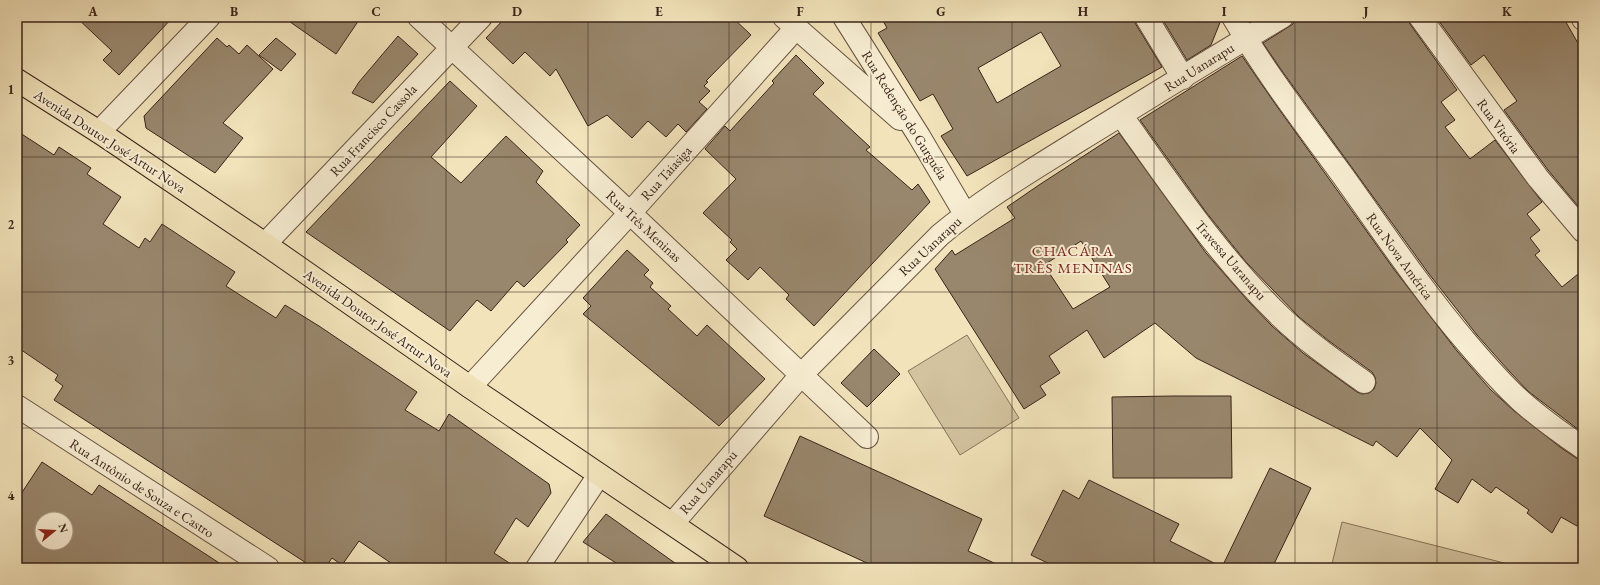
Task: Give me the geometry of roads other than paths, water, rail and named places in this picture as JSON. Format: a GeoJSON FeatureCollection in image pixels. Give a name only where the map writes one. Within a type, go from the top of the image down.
{"type":"FeatureCollection","features":[{"type":"Feature","properties":{"kind":"main road","name":"Avenida Doutor José Artur Nova"},"geometry":{"type":"LineString","coordinates":[[17,80],[99,132],[265,244],[470,387],[599,475],[673,523],[737,568]]}},
{"type":"Feature","properties":{"kind":"street"},"geometry":{"type":"LineString","coordinates":[[99,132],[209,17]]}},
{"type":"Feature","properties":{"kind":"street","name":"Rua Três Meninas"},"geometry":{"type":"LineString","coordinates":[[419,17],[802,374],[867,437]]}},
{"type":"Feature","properties":{"kind":"street","name":"Rua Francisco Cassola"},"geometry":{"type":"LineString","coordinates":[[265,244],[481,17]]}},
{"type":"Feature","properties":{"kind":"street","name":"Rua Redenção do Gurguéia"},"geometry":{"type":"LineString","coordinates":[[844,17],[919,136],[965,214]]}},
{"type":"Feature","properties":{"kind":"street"},"geometry":{"type":"LineString","coordinates":[[1146,17],[1183,78]]}},
{"type":"Feature","properties":{"kind":"street","name":"Rua Nova América"},"geometry":{"type":"LineString","coordinates":[[1232,17],[1245,39],[1402,259],[1450,323],[1487,366],[1520,400],[1557,431],[1583,448]]}},
{"type":"Feature","properties":{"kind":"street","name":"Rua Uanarapu"},"geometry":{"type":"LineString","coordinates":[[673,523],[802,374],[935,240],[965,214],[992,195],[1282,17]]}},
{"type":"Feature","properties":{"kind":"street","name":"Rua Vitória"},"geometry":{"type":"LineString","coordinates":[[1420,17],[1538,178],[1583,231]]}},
{"type":"Feature","properties":{"kind":"street"},"geometry":{"type":"LineString","coordinates":[[790,23],[919,136]]}},
{"type":"Feature","properties":{"kind":"street","name":"Rua Taiasiga"},"geometry":{"type":"LineString","coordinates":[[470,387],[630,213],[790,23]]}},
{"type":"Feature","properties":{"kind":"street","name":"Travessa Uaranapu"},"geometry":{"type":"LineString","coordinates":[[1121,115],[1199,225],[1247,282],[1281,317],[1324,353],[1364,382]]}},
{"type":"Feature","properties":{"kind":"street","name":"Rua Antônio de Souza e Castro"},"geometry":{"type":"LineString","coordinates":[[17,406],[268,568]]}},
{"type":"Feature","properties":{"kind":"street"},"geometry":{"type":"LineString","coordinates":[[536,568],[599,475]]}},
{"type":"Feature","properties":{"kind":"district","name":"CHACÁRA TRÊS MENINAS"},"geometry":{"type":"Point","coordinates":[1073,260]}}]}
